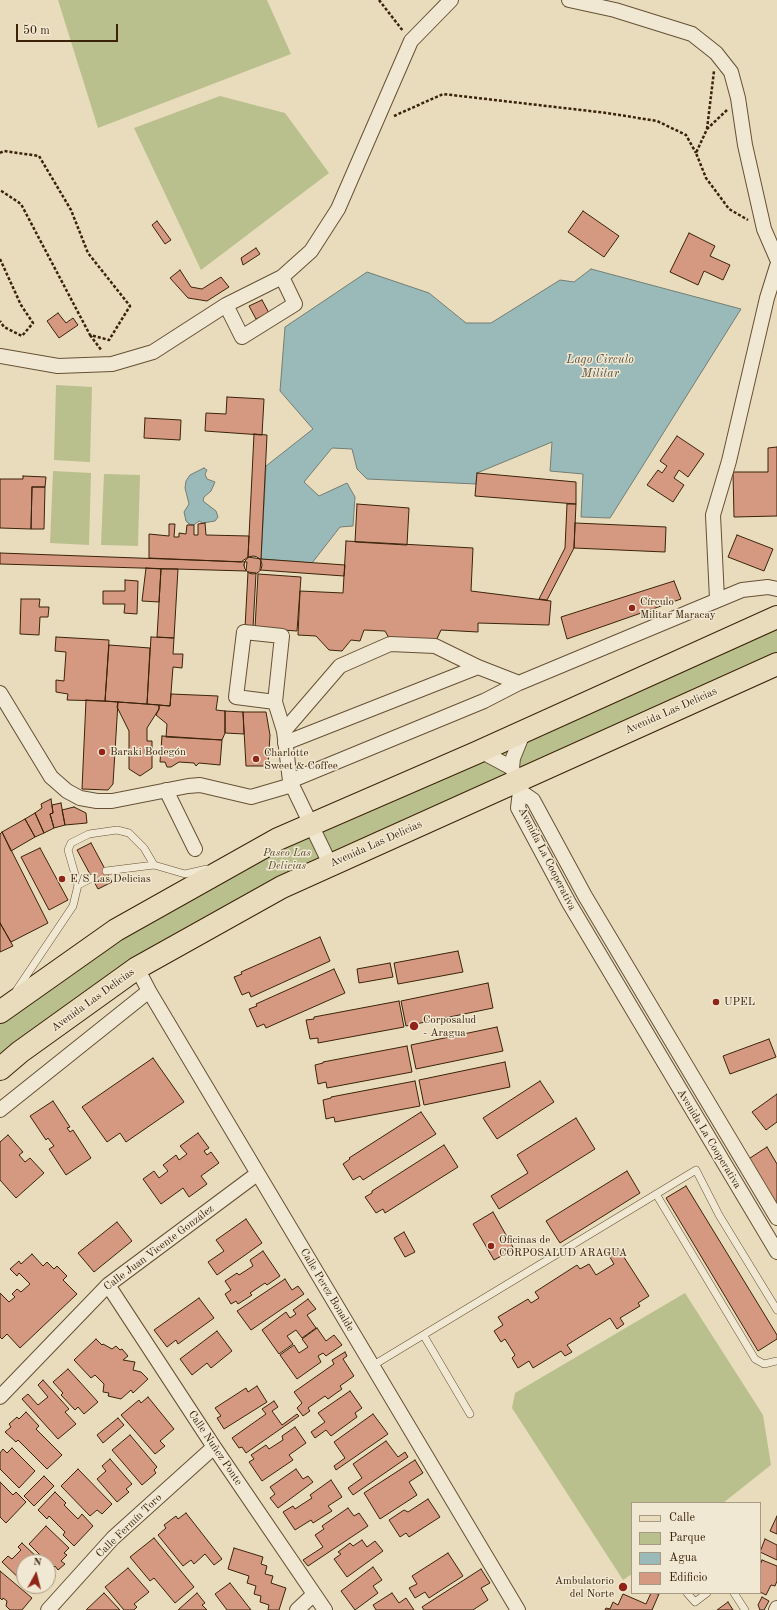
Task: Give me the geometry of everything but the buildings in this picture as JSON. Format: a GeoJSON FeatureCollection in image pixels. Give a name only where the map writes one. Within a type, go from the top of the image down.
{"type":"FeatureCollection","features":[{"type":"Feature","properties":{"kind":"main road"},"geometry":{"type":"LineString","coordinates":[[2,1011],[116,930],[278,839],[476,753],[777,616]]}},
{"type":"Feature","properties":{"kind":"main road","name":"Avenida Las Delicias"},"geometry":{"type":"LineString","coordinates":[[0,1069],[20,1052],[137,968],[282,888],[330,864],[777,664]]}},
{"type":"Feature","properties":{"kind":"street"},"geometry":{"type":"LineString","coordinates":[[0,356],[58,366],[112,364],[153,352],[226,305],[282,277],[310,251],[338,209],[411,42],[451,0]]}},
{"type":"Feature","properties":{"kind":"street"},"geometry":{"type":"LineString","coordinates":[[569,0],[615,10],[692,34],[716,52],[731,72],[738,98],[745,145],[764,229],[777,259]]}},
{"type":"Feature","properties":{"kind":"street"},"geometry":{"type":"LineString","coordinates":[[717,599],[713,515],[729,461],[767,298],[777,266]]}},
{"type":"Feature","properties":{"kind":"street"},"geometry":{"type":"LineString","coordinates":[[226,305],[242,337],[295,304],[282,277]]}},
{"type":"Feature","properties":{"kind":"street"},"geometry":{"type":"LineString","coordinates":[[0,693],[51,778],[67,791],[80,798],[97,801],[112,801],[200,785],[251,797],[291,783],[484,701],[519,683],[717,599],[742,590],[768,587],[777,589]]}},
{"type":"Feature","properties":{"kind":"street"},"geometry":{"type":"LineString","coordinates":[[275,702],[236,697],[244,632],[282,636],[275,702],[284,737],[291,783],[330,864]]}},
{"type":"Feature","properties":{"kind":"street"},"geometry":{"type":"LineString","coordinates":[[284,737],[340,666],[390,644],[435,646],[478,667],[519,683]]}},
{"type":"Feature","properties":{"kind":"street"},"geometry":{"type":"LineString","coordinates":[[284,737],[478,667]]}},
{"type":"Feature","properties":{"kind":"street"},"geometry":{"type":"LineString","coordinates":[[516,780],[513,758],[524,731]]}},
{"type":"Feature","properties":{"kind":"street"},"geometry":{"type":"LineString","coordinates":[[476,753],[486,754],[504,762],[516,780]]}},
{"type":"Feature","properties":{"kind":"street","name":"Avenida La Cooperativa"},"geometry":{"type":"LineString","coordinates":[[516,780],[533,800],[585,896],[777,1218]]}},
{"type":"Feature","properties":{"kind":"street","name":"Avenida La Cooperativa"},"geometry":{"type":"LineString","coordinates":[[516,780],[518,808],[569,903],[777,1252]]}},
{"type":"Feature","properties":{"kind":"street"},"geometry":{"type":"LineString","coordinates":[[166,790],[195,849]]}},
{"type":"Feature","properties":{"kind":"street","name":"Calle Perez Bonalde"},"geometry":{"type":"LineString","coordinates":[[137,968],[149,991],[257,1174],[518,1610]]}},
{"type":"Feature","properties":{"kind":"street"},"geometry":{"type":"LineString","coordinates":[[0,1110],[149,991]]}},
{"type":"Feature","properties":{"kind":"street","name":"Calle Juan Vicente González"},"geometry":{"type":"LineString","coordinates":[[0,1397],[108,1285],[257,1174]]}},
{"type":"Feature","properties":{"kind":"street","name":"Calle Nuñez Ponte"},"geometry":{"type":"LineString","coordinates":[[108,1285],[214,1447],[325,1610]]}},
{"type":"Feature","properties":{"kind":"street","name":"Calle Fermín Toro"},"geometry":{"type":"LineString","coordinates":[[48,1610],[113,1538],[214,1447]]}},
{"type":"Feature","properties":{"kind":"street"},"geometry":{"type":"LineString","coordinates":[[297,1610],[314,1594]]}},
{"type":"Feature","properties":{"kind":"lane"},"geometry":{"type":"LineString","coordinates":[[2,1011],[73,906],[78,885],[68,850],[71,842],[89,834],[117,830],[128,832],[144,848],[154,865]]}},
{"type":"Feature","properties":{"kind":"lane"},"geometry":{"type":"LineString","coordinates":[[106,871],[154,865],[185,874],[233,865]]}},
{"type":"Feature","properties":{"kind":"lane"},"geometry":{"type":"LineString","coordinates":[[78,885],[92,878]]}},
{"type":"Feature","properties":{"kind":"lane"},"geometry":{"type":"LineString","coordinates":[[372,1366],[424,1336],[696,1170],[719,1215],[777,1310]]}},
{"type":"Feature","properties":{"kind":"lane"},"geometry":{"type":"LineString","coordinates":[[656,1194],[755,1359],[764,1364],[777,1361]]}},
{"type":"Feature","properties":{"kind":"lane"},"geometry":{"type":"LineString","coordinates":[[424,1336],[470,1414]]}},
{"type":"Feature","properties":{"kind":"lane"},"geometry":{"type":"LineString","coordinates":[[688,1594],[694,1602],[706,1594]]}},
{"type":"Feature","properties":{"kind":"lane"},"geometry":{"type":"LineString","coordinates":[[735,1594],[745,1610]]}},
{"type":"Feature","properties":{"kind":"path"},"geometry":{"type":"LineString","coordinates":[[379,0],[411,42]]}},
{"type":"Feature","properties":{"kind":"path"},"geometry":{"type":"LineString","coordinates":[[696,153],[707,129],[716,52]]}},
{"type":"Feature","properties":{"kind":"path"},"geometry":{"type":"LineString","coordinates":[[375,124],[443,94],[657,121],[686,134],[696,153],[706,178],[729,209],[764,229]]}},
{"type":"Feature","properties":{"kind":"path"},"geometry":{"type":"LineString","coordinates":[[707,129],[738,98]]}},
{"type":"Feature","properties":{"kind":"path"},"geometry":{"type":"LineString","coordinates":[[0,154],[4,151],[40,156],[71,210],[88,253],[130,306],[109,340],[90,335],[21,204],[0,190]]}},
{"type":"Feature","properties":{"kind":"path"},"geometry":{"type":"LineString","coordinates":[[0,259],[21,305],[33,323],[22,336],[4,327],[0,321]]}},
{"type":"Feature","properties":{"kind":"green space"},"geometry":{"type":"Polygon","coordinates":[[[58,0],[267,0],[291,54],[98,128],[58,0]]]}},
{"type":"Feature","properties":{"kind":"green space"},"geometry":{"type":"Polygon","coordinates":[[[220,96],[285,113],[329,173],[201,270],[134,128],[220,96]]]}},
{"type":"Feature","properties":{"kind":"green space"},"geometry":{"type":"Polygon","coordinates":[[[56,385],[92,387],[90,462],[54,460],[56,385]]]}},
{"type":"Feature","properties":{"kind":"green space"},"geometry":{"type":"Polygon","coordinates":[[[53,471],[91,473],[89,545],[50,543],[53,471]]]}},
{"type":"Feature","properties":{"kind":"green space"},"geometry":{"type":"Polygon","coordinates":[[[104,474],[140,475],[138,546],[101,545],[104,474]]]}},
{"type":"Feature","properties":{"kind":"green space","name":"Paseo Las Delicias"},"geometry":{"type":"Polygon","coordinates":[[[777,617],[777,663],[281,887],[0,1069],[0,1012],[278,839],[777,617]]]}},
{"type":"Feature","properties":{"kind":"green space"},"geometry":{"type":"Polygon","coordinates":[[[685,1293],[763,1415],[771,1465],[724,1502],[631,1502],[631,1575],[623,1580],[512,1408],[515,1393],[685,1293]]]}},
{"type":"Feature","properties":{"kind":"water","name":"Lago Circulo Militar"},"geometry":{"type":"Polygon","coordinates":[[[591,269],[741,309],[610,518],[581,517],[583,474],[550,471],[552,442],[477,473],[476,484],[367,479],[357,469],[352,449],[332,448],[304,482],[319,496],[347,483],[355,497],[353,526],[340,527],[312,563],[261,559],[266,466],[313,429],[280,391],[285,327],[367,272],[429,293],[466,323],[491,323],[560,280],[574,282],[591,269]]]}},
{"type":"Feature","properties":{"kind":"water"},"geometry":{"type":"Polygon","coordinates":[[[204,468],[207,470],[205,474],[207,479],[215,482],[211,491],[204,497],[203,501],[216,511],[218,517],[215,521],[203,523],[199,521],[194,525],[189,524],[186,521],[184,512],[189,504],[185,488],[186,481],[190,475],[204,468]]]}},
{"type":"Feature","properties":{"kind":"place","name":"Círculo Militar Maracay"},"geometry":{"type":"Point","coordinates":[632,608]}},
{"type":"Feature","properties":{"kind":"place","name":"Baraki Bodegón"},"geometry":{"type":"Point","coordinates":[102,752]}},
{"type":"Feature","properties":{"kind":"place","name":"Charlotte Sweet & Coffee"},"geometry":{"type":"Point","coordinates":[256,759]}},
{"type":"Feature","properties":{"kind":"place","name":"E/S Las Delicias"},"geometry":{"type":"Point","coordinates":[62,879]}},
{"type":"Feature","properties":{"kind":"place","name":"UPEL"},"geometry":{"type":"Point","coordinates":[716,1002]}},
{"type":"Feature","properties":{"kind":"place","name":"Corposalud - Aragua"},"geometry":{"type":"Point","coordinates":[414,1026]}},
{"type":"Feature","properties":{"kind":"place","name":"Oficinas de CORPOSALUD ARAGUA"},"geometry":{"type":"Point","coordinates":[491,1246]}},
{"type":"Feature","properties":{"kind":"place","name":"Ambulatorio del Norte"},"geometry":{"type":"Point","coordinates":[623,1587]}}]}
